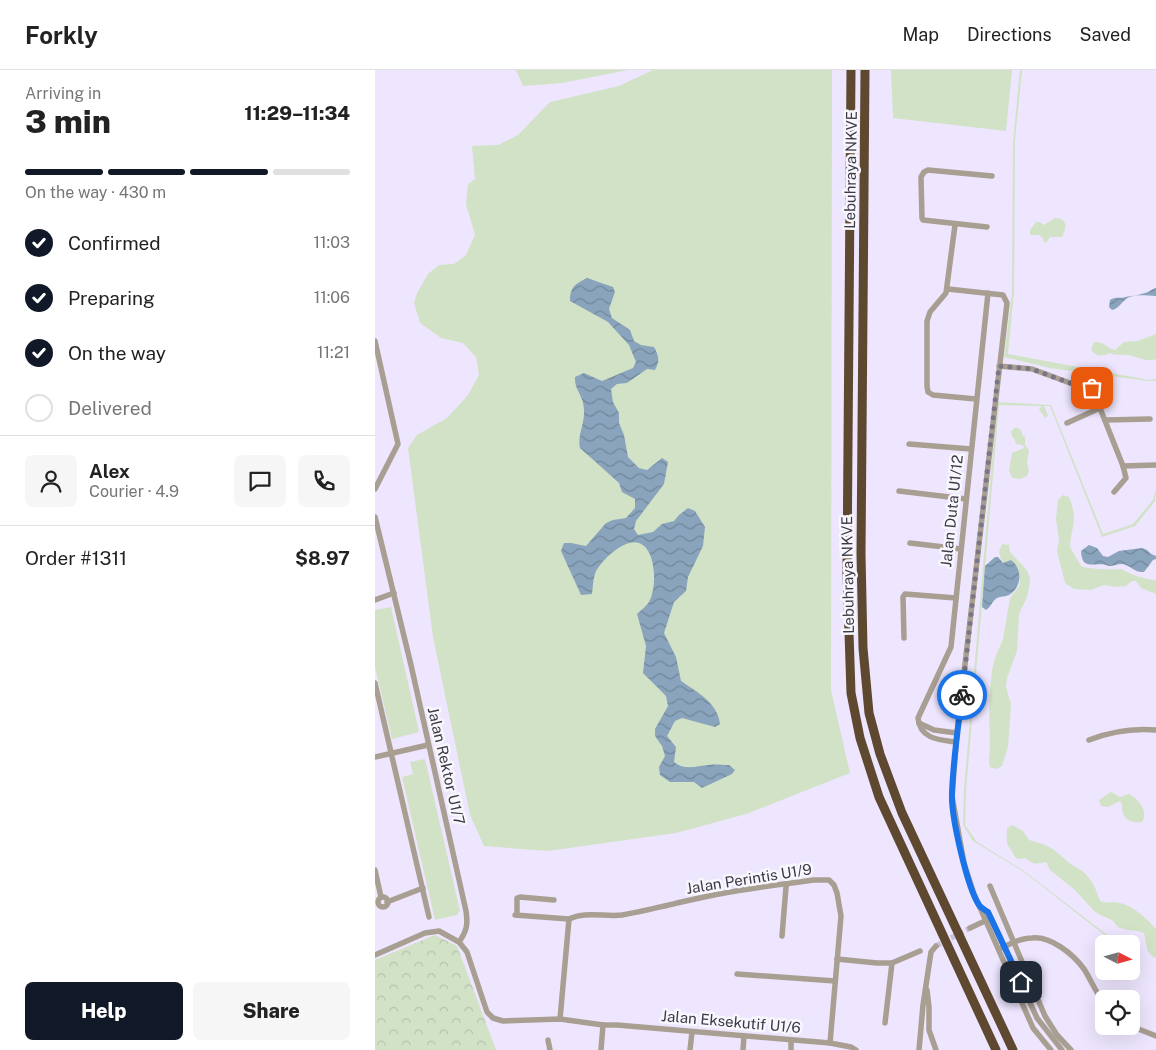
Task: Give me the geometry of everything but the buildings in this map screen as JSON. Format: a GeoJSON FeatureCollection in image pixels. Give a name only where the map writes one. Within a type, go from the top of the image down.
{"type":"FeatureCollection","features":[{"type":"Feature","properties":{"kind":"highway","name":"Lebuhraya NKVE"},"geometry":{"type":"LineString","coordinates":[[851,70],[847,572],[851,693],[865,758],[879,797],[996,1050]]}},
{"type":"Feature","properties":{"kind":"highway","name":"Lebuhraya NKVE"},"geometry":{"type":"LineString","coordinates":[[865,70],[861,554],[863,648],[869,713],[880,754],[902,813],[1013,1050]]}},
{"type":"Feature","properties":{"kind":"street"},"geometry":{"type":"LineString","coordinates":[[987,227],[926,221],[921,218],[921,177],[928,170],[992,176]]}},
{"type":"Feature","properties":{"kind":"street"},"geometry":{"type":"LineString","coordinates":[[955,224],[947,289],[944,297],[930,312],[927,321],[927,386],[928,392],[933,395],[976,399]]}},
{"type":"Feature","properties":{"kind":"street"},"geometry":{"type":"LineString","coordinates":[[947,289],[1003,295],[1007,303],[956,742],[952,796],[953,809],[964,863],[974,894],[1004,947],[1037,1018],[1062,1050]]}},
{"type":"Feature","properties":{"kind":"street","name":"Jalan Duta U1/12"},"geometry":{"type":"LineString","coordinates":[[919,723],[919,714],[951,647],[988,293]]}},
{"type":"Feature","properties":{"kind":"street"},"geometry":{"type":"LineString","coordinates":[[375,341],[399,444],[375,489]]}},
{"type":"Feature","properties":{"kind":"street"},"geometry":{"type":"LineString","coordinates":[[999,366],[1032,369],[1070,383],[1090,387],[1105,420],[1126,478],[1114,492]]}},
{"type":"Feature","properties":{"kind":"street"},"geometry":{"type":"LineString","coordinates":[[1067,423],[1100,408]]}},
{"type":"Feature","properties":{"kind":"street"},"geometry":{"type":"LineString","coordinates":[[1105,420],[1150,419]]}},
{"type":"Feature","properties":{"kind":"street"},"geometry":{"type":"LineString","coordinates":[[909,444],[971,449]]}},
{"type":"Feature","properties":{"kind":"street"},"geometry":{"type":"LineString","coordinates":[[1123,466],[1156,465]]}},
{"type":"Feature","properties":{"kind":"street"},"geometry":{"type":"LineString","coordinates":[[899,491],[966,499]]}},
{"type":"Feature","properties":{"kind":"street","name":"Jalan Rektor U1/7"},"geometry":{"type":"LineString","coordinates":[[375,517],[411,665],[468,924],[465,935],[459,942]]}},
{"type":"Feature","properties":{"kind":"street"},"geometry":{"type":"LineString","coordinates":[[910,543],[961,549]]}},
{"type":"Feature","properties":{"kind":"street"},"geometry":{"type":"LineString","coordinates":[[375,600],[393,593]]}},
{"type":"Feature","properties":{"kind":"street"},"geometry":{"type":"LineString","coordinates":[[904,638],[903,597],[905,594],[956,598]]}},
{"type":"Feature","properties":{"kind":"street"},"geometry":{"type":"LineString","coordinates":[[375,683],[429,917]]}},
{"type":"Feature","properties":{"kind":"street"},"geometry":{"type":"LineString","coordinates":[[946,732],[955,723],[959,714]]}},
{"type":"Feature","properties":{"kind":"street"},"geometry":{"type":"LineString","coordinates":[[919,723],[934,730],[957,733]]}},
{"type":"Feature","properties":{"kind":"street"},"geometry":{"type":"LineString","coordinates":[[919,723],[923,731],[933,738],[956,742]]}},
{"type":"Feature","properties":{"kind":"street"},"geometry":{"type":"LineString","coordinates":[[933,738],[934,730]]}},
{"type":"Feature","properties":{"kind":"street"},"geometry":{"type":"LineString","coordinates":[[1089,740],[1126,730],[1156,730]]}},
{"type":"Feature","properties":{"kind":"street"},"geometry":{"type":"LineString","coordinates":[[946,741],[953,750],[954,766]]}},
{"type":"Feature","properties":{"kind":"street"},"geometry":{"type":"LineString","coordinates":[[375,758],[428,744]]}},
{"type":"Feature","properties":{"kind":"street"},"geometry":{"type":"LineString","coordinates":[[375,870],[381,897],[377,907],[384,907],[387,902],[423,888]]}},
{"type":"Feature","properties":{"kind":"street","name":"Jalan Perintis U1/9"},"geometry":{"type":"LineString","coordinates":[[554,900],[517,898],[516,915],[569,919],[575,916],[615,916],[718,894],[825,879],[834,884],[841,916],[830,1043]]}},
{"type":"Feature","properties":{"kind":"street"},"geometry":{"type":"LineString","coordinates":[[782,936],[787,884]]}},
{"type":"Feature","properties":{"kind":"street"},"geometry":{"type":"LineString","coordinates":[[990,886],[1045,1016],[1057,1035],[1071,1050]]}},
{"type":"Feature","properties":{"kind":"street"},"geometry":{"type":"LineString","coordinates":[[381,897],[385,898],[387,902]]}},
{"type":"Feature","properties":{"kind":"street"},"geometry":{"type":"LineString","coordinates":[[560,1020],[569,919]]}},
{"type":"Feature","properties":{"kind":"street"},"geometry":{"type":"LineString","coordinates":[[970,928],[988,920]]}},
{"type":"Feature","properties":{"kind":"street"},"geometry":{"type":"LineString","coordinates":[[988,920],[998,950],[1033,1028],[1051,1050]]}},
{"type":"Feature","properties":{"kind":"street"},"geometry":{"type":"LineString","coordinates":[[375,955],[433,931],[439,931],[459,942]]}},
{"type":"Feature","properties":{"kind":"street"},"geometry":{"type":"LineString","coordinates":[[998,950],[1025,938],[1037,938],[1048,941],[1074,957],[1096,990]]}},
{"type":"Feature","properties":{"kind":"street","name":"Jalan Eksekutif U1/6"},"geometry":{"type":"LineString","coordinates":[[459,942],[467,952],[487,1012],[498,1020],[560,1020],[830,1043],[851,1047],[856,1050]]}},
{"type":"Feature","properties":{"kind":"street"},"geometry":{"type":"LineString","coordinates":[[919,1050],[925,986],[931,952],[936,946]]}},
{"type":"Feature","properties":{"kind":"street"},"geometry":{"type":"LineString","coordinates":[[837,959],[891,963],[920,951]]}},
{"type":"Feature","properties":{"kind":"street"},"geometry":{"type":"LineString","coordinates":[[885,1023],[891,963]]}},
{"type":"Feature","properties":{"kind":"street"},"geometry":{"type":"LineString","coordinates":[[737,974],[835,981]]}},
{"type":"Feature","properties":{"kind":"street"},"geometry":{"type":"LineString","coordinates":[[925,986],[929,1007],[929,1030],[936,1050]]}},
{"type":"Feature","properties":{"kind":"street"},"geometry":{"type":"LineString","coordinates":[[601,1050],[603,1025]]}},
{"type":"Feature","properties":{"kind":"street"},"geometry":{"type":"LineString","coordinates":[[1140,1030],[1156,1036]]}},
{"type":"Feature","properties":{"kind":"street"},"geometry":{"type":"LineString","coordinates":[[690,1050],[692,1032]]}},
{"type":"Feature","properties":{"kind":"street"},"geometry":{"type":"LineString","coordinates":[[743,1050],[744,1036]]}},
{"type":"Feature","properties":{"kind":"street"},"geometry":{"type":"LineString","coordinates":[[548,1040],[550,1050]]}},
{"type":"Feature","properties":{"kind":"street"},"geometry":{"type":"LineString","coordinates":[[791,1040],[791,1050]]}},
{"type":"Feature","properties":{"kind":"green space"},"geometry":{"type":"Polygon","coordinates":[[[516,70],[628,70],[562,83],[523,86],[516,70]]]}},
{"type":"Feature","properties":{"kind":"green space"},"geometry":{"type":"Polygon","coordinates":[[[653,70],[832,70],[831,690],[850,773],[746,814],[676,833],[548,851],[484,846],[470,815],[433,637],[408,448],[417,435],[447,418],[468,395],[479,375],[476,357],[463,343],[441,338],[420,323],[414,303],[417,293],[428,274],[439,265],[454,264],[466,255],[475,235],[466,204],[468,184],[475,179],[472,146],[498,145],[518,135],[550,102],[619,86],[653,70]]]}},
{"type":"Feature","properties":{"kind":"green space"},"geometry":{"type":"Polygon","coordinates":[[[891,70],[1012,70],[1006,131],[893,118],[891,70]]]}},
{"type":"Feature","properties":{"kind":"green space"},"geometry":{"type":"Polygon","coordinates":[[[1020,70],[1022,70],[1015,140],[1014,292],[1008,354],[1149,380],[1156,379],[1156,381],[1050,368],[1004,357],[1012,292],[1013,142],[1020,70]]]}},
{"type":"Feature","properties":{"kind":"green space"},"geometry":{"type":"Polygon","coordinates":[[[1055,218],[1063,220],[1065,224],[1062,237],[1050,237],[1046,243],[1039,235],[1030,235],[1030,230],[1036,222],[1044,225],[1055,218]]]}},
{"type":"Feature","properties":{"kind":"green space"},"geometry":{"type":"Polygon","coordinates":[[[1156,334],[1156,359],[1152,360],[1110,353],[1100,356],[1091,349],[1094,342],[1097,342],[1115,350],[1124,342],[1138,341],[1156,334]]]}},
{"type":"Feature","properties":{"kind":"green space"},"geometry":{"type":"Polygon","coordinates":[[[997,402],[1051,405],[1103,534],[1133,524],[1153,500],[1156,489],[1155,501],[1135,526],[1102,537],[1050,406],[1044,406],[1048,416],[1045,418],[1039,409],[1042,406],[999,405],[966,790],[965,825],[977,842],[1024,871],[1107,935],[1104,935],[1024,872],[973,841],[963,825],[964,790],[997,402]]]}},
{"type":"Feature","properties":{"kind":"green space"},"geometry":{"type":"Polygon","coordinates":[[[1016,427],[1021,430],[1025,437],[1025,445],[1029,450],[1027,462],[1029,471],[1027,476],[1020,479],[1012,478],[1009,470],[1012,453],[1024,448],[1023,445],[1016,444],[1012,437],[1011,431],[1016,427]]]}},
{"type":"Feature","properties":{"kind":"green space"},"geometry":{"type":"Polygon","coordinates":[[[1063,495],[1069,497],[1074,512],[1070,547],[1081,566],[1100,569],[1122,569],[1138,576],[1156,580],[1156,594],[1141,588],[1136,581],[1132,581],[1126,586],[1104,585],[1091,590],[1074,589],[1065,583],[1057,551],[1059,540],[1056,519],[1058,500],[1063,495]]]}},
{"type":"Feature","properties":{"kind":"green space"},"geometry":{"type":"Polygon","coordinates":[[[1002,544],[1009,545],[1010,552],[1026,569],[1030,577],[1027,597],[1019,614],[1017,651],[1007,678],[1006,687],[1011,704],[1008,747],[1002,766],[996,769],[990,767],[989,760],[989,700],[992,670],[1003,639],[1010,598],[1019,586],[1020,580],[1018,568],[1011,560],[1005,563],[1001,560],[999,552],[1002,544]]]}},
{"type":"Feature","properties":{"kind":"green space"},"geometry":{"type":"Polygon","coordinates":[[[391,607],[419,732],[392,739],[375,667],[375,610],[391,607]]]}},
{"type":"Feature","properties":{"kind":"green space"},"geometry":{"type":"Polygon","coordinates":[[[425,759],[460,911],[457,915],[435,920],[402,777],[413,774],[410,762],[425,759]]]}},
{"type":"Feature","properties":{"kind":"green space"},"geometry":{"type":"Polygon","coordinates":[[[1111,792],[1120,797],[1129,794],[1136,799],[1144,810],[1142,822],[1134,822],[1127,819],[1123,813],[1120,801],[1108,807],[1101,806],[1099,800],[1111,792]]]}},
{"type":"Feature","properties":{"kind":"green space"},"geometry":{"type":"Polygon","coordinates":[[[1012,825],[1023,831],[1029,840],[1049,847],[1082,871],[1093,884],[1100,901],[1117,902],[1135,910],[1144,917],[1156,929],[1156,958],[1148,951],[1144,933],[1118,927],[1112,920],[1094,911],[1075,890],[1050,870],[1046,862],[1035,863],[1030,862],[1026,858],[1018,859],[1014,856],[1007,840],[1007,829],[1012,825]]]}},
{"type":"Feature","properties":{"kind":"green space"},"geometry":{"type":"Polygon","coordinates":[[[435,935],[457,946],[496,1050],[375,1050],[375,960],[435,935]]]}},
{"type":"Feature","properties":{"kind":"water"},"geometry":{"type":"Polygon","coordinates":[[[587,278],[613,287],[615,292],[609,309],[612,318],[630,330],[634,341],[641,345],[654,347],[658,356],[658,364],[655,370],[647,369],[627,383],[617,384],[611,389],[613,402],[619,413],[619,423],[624,435],[628,457],[639,468],[647,470],[662,458],[668,462],[664,484],[636,521],[634,529],[638,535],[653,532],[662,524],[674,521],[688,508],[695,511],[705,527],[703,546],[688,577],[686,591],[674,602],[664,633],[676,657],[681,681],[711,704],[720,724],[715,727],[682,718],[675,721],[667,736],[676,747],[674,762],[686,767],[729,765],[735,770],[732,774],[702,788],[694,782],[670,782],[660,775],[659,767],[665,756],[662,746],[655,736],[655,729],[668,706],[666,696],[643,673],[646,646],[637,614],[648,604],[654,586],[652,560],[649,552],[639,543],[628,543],[622,546],[606,559],[596,571],[592,594],[581,595],[561,551],[564,543],[586,546],[606,523],[626,518],[635,508],[635,499],[622,492],[619,483],[580,448],[584,405],[576,386],[575,377],[584,373],[602,381],[633,368],[636,362],[629,345],[608,322],[570,301],[574,286],[587,278]]]}},
{"type":"Feature","properties":{"kind":"water"},"geometry":{"type":"Polygon","coordinates":[[[1156,288],[1156,296],[1132,296],[1112,310],[1109,307],[1110,300],[1112,299],[1146,293],[1156,288]]]}},
{"type":"Feature","properties":{"kind":"water"},"geometry":{"type":"Polygon","coordinates":[[[1089,545],[1097,548],[1103,556],[1108,557],[1119,551],[1142,548],[1156,556],[1156,559],[1153,560],[1144,572],[1122,564],[1109,566],[1087,564],[1082,558],[1081,551],[1089,545]]]}},
{"type":"Feature","properties":{"kind":"water"},"geometry":{"type":"Polygon","coordinates":[[[995,557],[998,557],[1003,563],[1011,560],[1015,564],[1018,568],[1019,583],[1013,592],[1007,596],[997,598],[986,610],[982,607],[985,566],[995,557]]]}},
{"type":"Feature","properties":{"kind":"tunnel"},"geometry":{"type":"LineString","coordinates":[[936,946],[970,928]]}},
{"type":"Feature","properties":{"kind":"way so far"},"geometry":{"type":"LineString","coordinates":[[962,695],[999,366],[1032,369],[1070,383],[1092,388]]}},
{"type":"Feature","properties":{"kind":"route"},"geometry":{"type":"LineString","coordinates":[[962,695],[952,796],[957,834],[974,894],[980,907],[988,912],[1021,982]]}}]}
